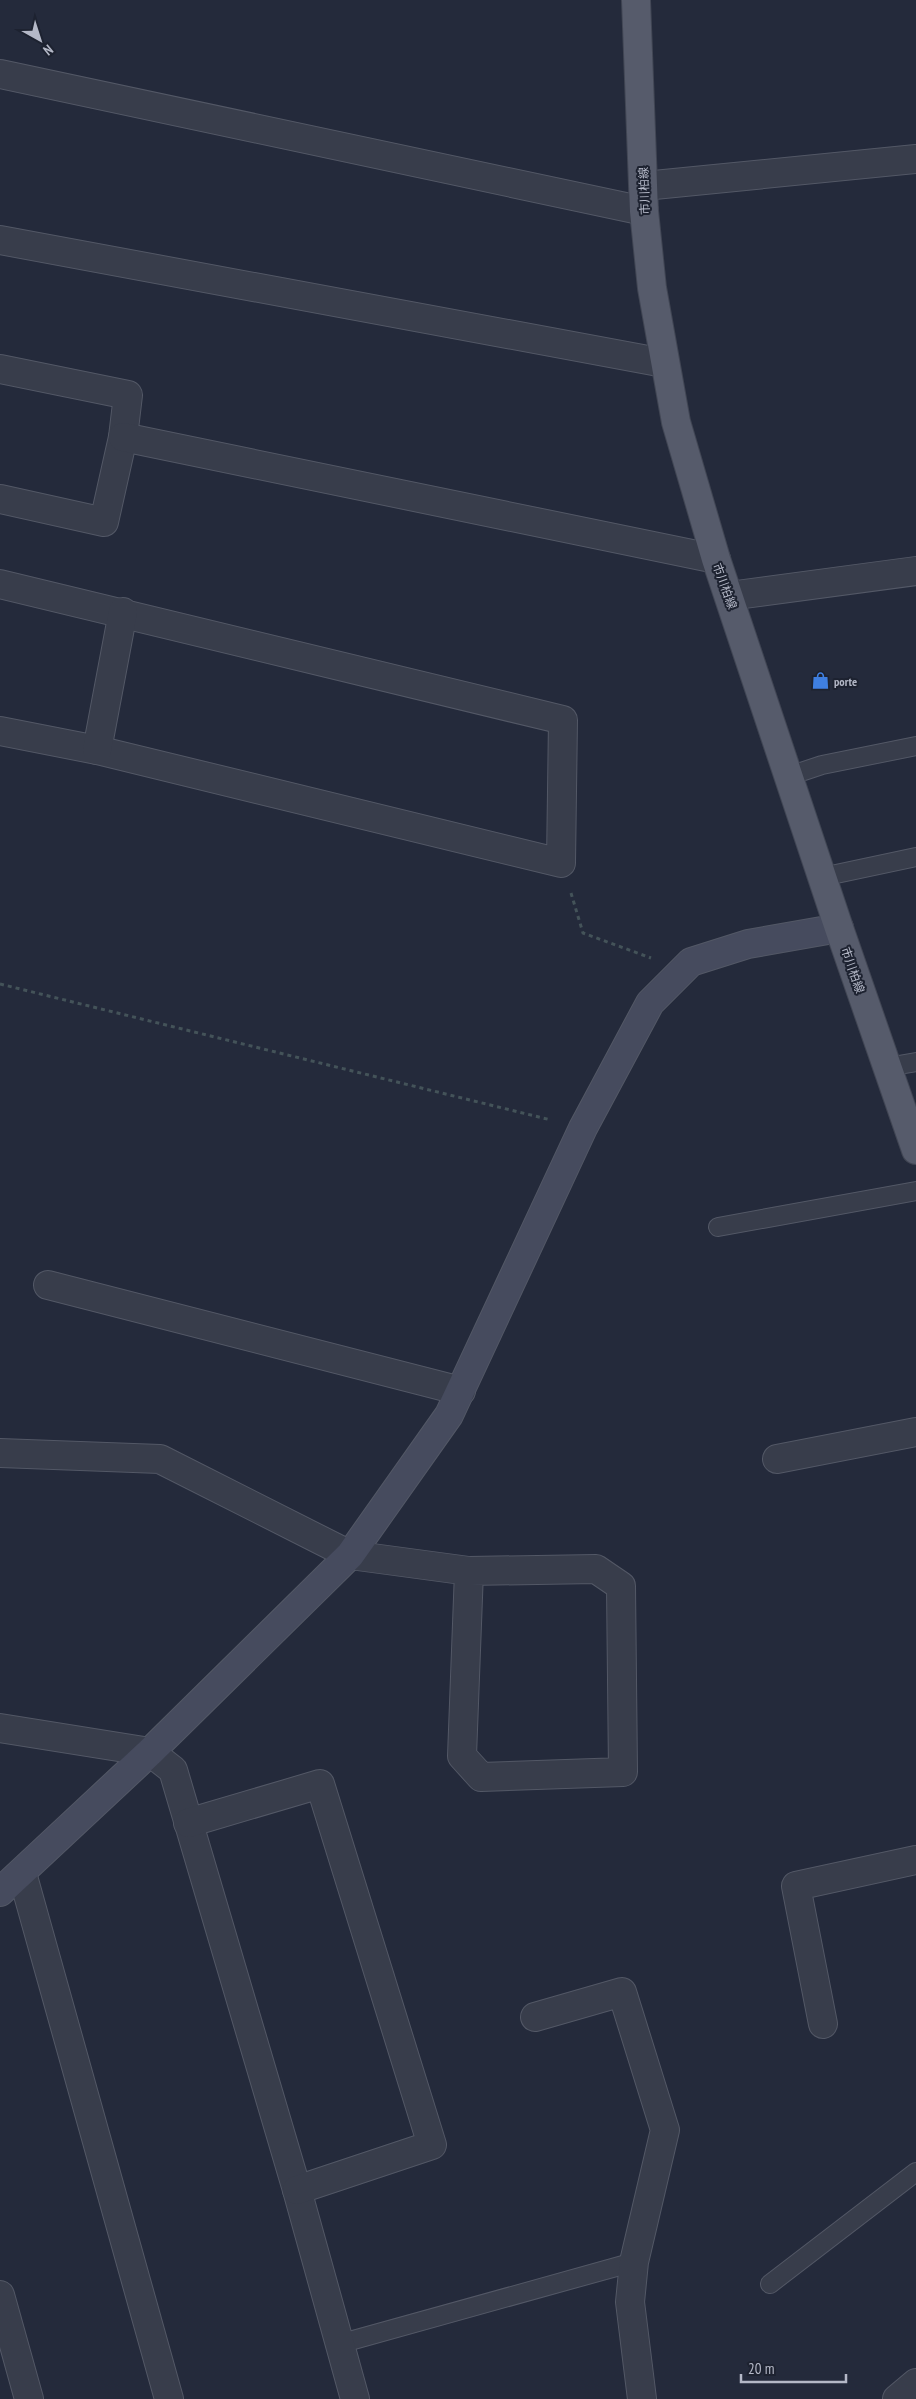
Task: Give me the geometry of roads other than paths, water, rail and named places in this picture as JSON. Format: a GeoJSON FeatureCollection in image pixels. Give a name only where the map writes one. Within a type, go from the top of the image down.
{"type":"FeatureCollection","features":[{"type":"Feature","properties":{"kind":"main road","name":"市川柏線"},"geometry":{"type":"LineString","coordinates":[[636,0],[644,198],[652,288],[676,422],[716,559],[839,928],[916,1150]]}},
{"type":"Feature","properties":{"kind":"street"},"geometry":{"type":"LineString","coordinates":[[0,74],[644,198],[916,159]]}},
{"type":"Feature","properties":{"kind":"street"},"geometry":{"type":"LineString","coordinates":[[0,240],[664,363]]}},
{"type":"Feature","properties":{"kind":"street"},"geometry":{"type":"LineString","coordinates":[[0,369],[128,394],[123,437],[104,522],[0,499]]}},
{"type":"Feature","properties":{"kind":"street"},"geometry":{"type":"LineString","coordinates":[[123,437],[716,559]]}},
{"type":"Feature","properties":{"kind":"street"},"geometry":{"type":"LineString","coordinates":[[729,596],[916,571]]}},
{"type":"Feature","properties":{"kind":"street"},"geometry":{"type":"LineString","coordinates":[[0,584],[123,612],[563,720],[561,863],[97,750],[0,731]]}},
{"type":"Feature","properties":{"kind":"street"},"geometry":{"type":"LineString","coordinates":[[97,750],[123,612]]}},
{"type":"Feature","properties":{"kind":"street"},"geometry":{"type":"LineString","coordinates":[[0,1892],[22,1874],[150,1752],[350,1555],[450,1415],[583,1128],[650,1002],[691,962],[748,944],[839,928]]}},
{"type":"Feature","properties":{"kind":"street"},"geometry":{"type":"LineString","coordinates":[[48,1285],[460,1391]]}},
{"type":"Feature","properties":{"kind":"street"},"geometry":{"type":"LineString","coordinates":[[777,1459],[916,1432]]}},
{"type":"Feature","properties":{"kind":"street"},"geometry":{"type":"LineString","coordinates":[[0,1453],[160,1459],[350,1555],[469,1571],[596,1569],[621,1586],[623,1772],[482,1777],[462,1756],[469,1571]]}},
{"type":"Feature","properties":{"kind":"street"},"geometry":{"type":"LineString","coordinates":[[0,1728],[150,1752],[173,1770],[297,2190],[355,2399]]}},
{"type":"Feature","properties":{"kind":"street"},"geometry":{"type":"LineString","coordinates":[[188,1823],[320,1784],[432,2145],[297,2190]]}},
{"type":"Feature","properties":{"kind":"street"},"geometry":{"type":"LineString","coordinates":[[823,2024],[796,1886],[916,1860]]}},
{"type":"Feature","properties":{"kind":"street"},"geometry":{"type":"LineString","coordinates":[[22,1874],[169,2399]]}},
{"type":"Feature","properties":{"kind":"street"},"geometry":{"type":"LineString","coordinates":[[535,2017],[622,1992],[665,2130],[634,2262],[630,2302],[642,2399]]}},
{"type":"Feature","properties":{"kind":"street"},"geometry":{"type":"LineString","coordinates":[[0,2295],[29,2399]]}},
{"type":"Feature","properties":{"kind":"street"},"geometry":{"type":"LineString","coordinates":[[897,2399],[916,2383]]}},
{"type":"Feature","properties":{"kind":"lane"},"geometry":{"type":"LineString","coordinates":[[789,776],[822,765],[916,746]]}},
{"type":"Feature","properties":{"kind":"lane"},"geometry":{"type":"LineString","coordinates":[[822,876],[916,857]]}},
{"type":"Feature","properties":{"kind":"lane"},"geometry":{"type":"LineString","coordinates":[[887,1067],[916,1062]]}},
{"type":"Feature","properties":{"kind":"lane"},"geometry":{"type":"LineString","coordinates":[[718,1227],[916,1192]]}},
{"type":"Feature","properties":{"kind":"lane"},"geometry":{"type":"LineString","coordinates":[[770,2284],[916,2172]]}},
{"type":"Feature","properties":{"kind":"lane"},"geometry":{"type":"LineString","coordinates":[[339,2344],[634,2262]]}},
{"type":"Feature","properties":{"kind":"place","name":"porte"},"geometry":{"type":"Point","coordinates":[820,681]}}]}
